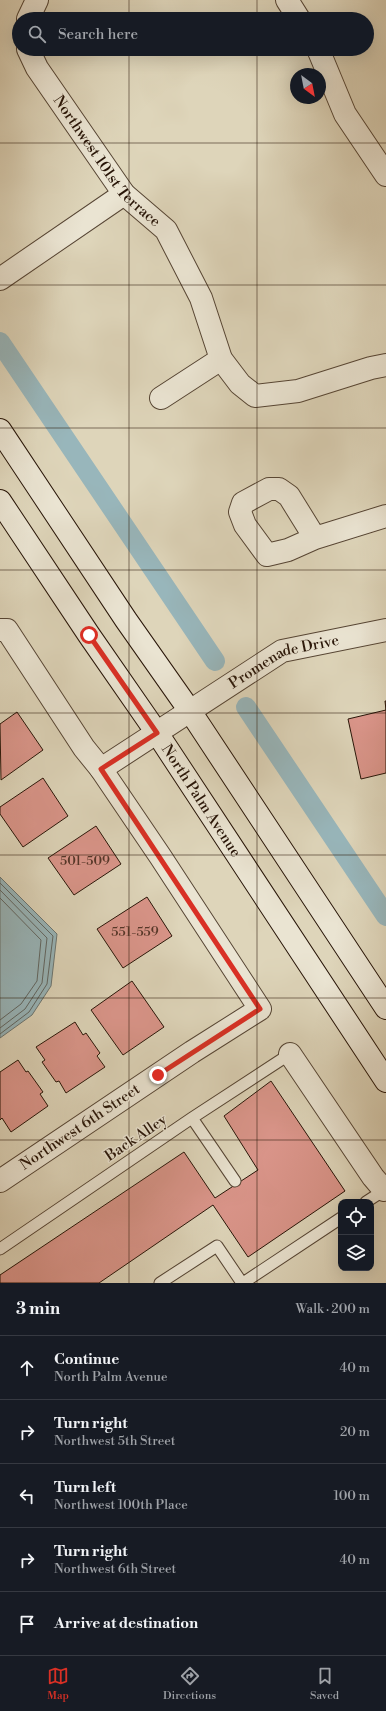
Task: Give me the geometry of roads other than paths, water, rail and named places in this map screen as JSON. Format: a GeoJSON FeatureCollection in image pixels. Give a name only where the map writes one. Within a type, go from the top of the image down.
{"type":"FeatureCollection","features":[{"type":"Feature","properties":{"kind":"street"},"geometry":{"type":"LineString","coordinates":[[31,12],[37,0]]}},
{"type":"Feature","properties":{"kind":"street"},"geometry":{"type":"LineString","coordinates":[[287,0],[295,12]]}},
{"type":"Feature","properties":{"kind":"street","name":"Northwest 101st Terrace"},"geometry":{"type":"LineString","coordinates":[[31,56],[36,68],[124,194],[166,230],[201,298],[221,359],[240,384],[255,396],[298,391],[371,368],[386,365]]}},
{"type":"Feature","properties":{"kind":"street"},"geometry":{"type":"LineString","coordinates":[[321,56],[345,114],[386,175]]}},
{"type":"Feature","properties":{"kind":"street"},"geometry":{"type":"LineString","coordinates":[[0,280],[124,194]]}},
{"type":"Feature","properties":{"kind":"street"},"geometry":{"type":"LineString","coordinates":[[162,398],[221,359]]}},
{"type":"Feature","properties":{"kind":"street"},"geometry":{"type":"LineString","coordinates":[[0,430],[126,620],[190,711],[386,1008]]}},
{"type":"Feature","properties":{"kind":"street","name":"North Palm Avenue"},"geometry":{"type":"LineString","coordinates":[[0,501],[89,635],[157,733],[386,1082]]}},
{"type":"Feature","properties":{"kind":"street"},"geometry":{"type":"LineString","coordinates":[[315,538],[386,516]]}},
{"type":"Feature","properties":{"kind":"street"},"geometry":{"type":"LineString","coordinates":[[3,630],[84,748],[101,769]]}},
{"type":"Feature","properties":{"kind":"street","name":"Promenade Drive"},"geometry":{"type":"LineString","coordinates":[[101,769],[282,651],[386,630]]}},
{"type":"Feature","properties":{"kind":"street","name":"Northwest 6th Street"},"geometry":{"type":"LineString","coordinates":[[0,1180],[192,1052],[260,1009],[101,769]]}},
{"type":"Feature","properties":{"kind":"street"},"geometry":{"type":"LineString","coordinates":[[290,1054],[373,1177],[385,1189]]}},
{"type":"Feature","properties":{"kind":"lane","name":"Back Alley"},"geometry":{"type":"LineString","coordinates":[[0,1249],[192,1118],[290,1054]]}},
{"type":"Feature","properties":{"kind":"lane"},"geometry":{"type":"LineString","coordinates":[[192,1118],[235,1182]]}},
{"type":"Feature","properties":{"kind":"lane"},"geometry":{"type":"LineString","coordinates":[[370,1199],[385,1189]]}},
{"type":"Feature","properties":{"kind":"lane"},"geometry":{"type":"LineString","coordinates":[[160,1283],[217,1246],[243,1283],[338,1220]]}},
{"type":"Feature","properties":{"kind":"water"},"geometry":{"type":"Polygon","coordinates":[[[0,877],[57,934],[51,986],[32,1015],[0,1038],[0,877]]]}},
{"type":"Feature","properties":{"kind":"waterway"},"geometry":{"type":"LineString","coordinates":[[0,342],[215,661]]}},
{"type":"Feature","properties":{"kind":"waterway"},"geometry":{"type":"LineString","coordinates":[[246,707],[386,916]]}}]}
